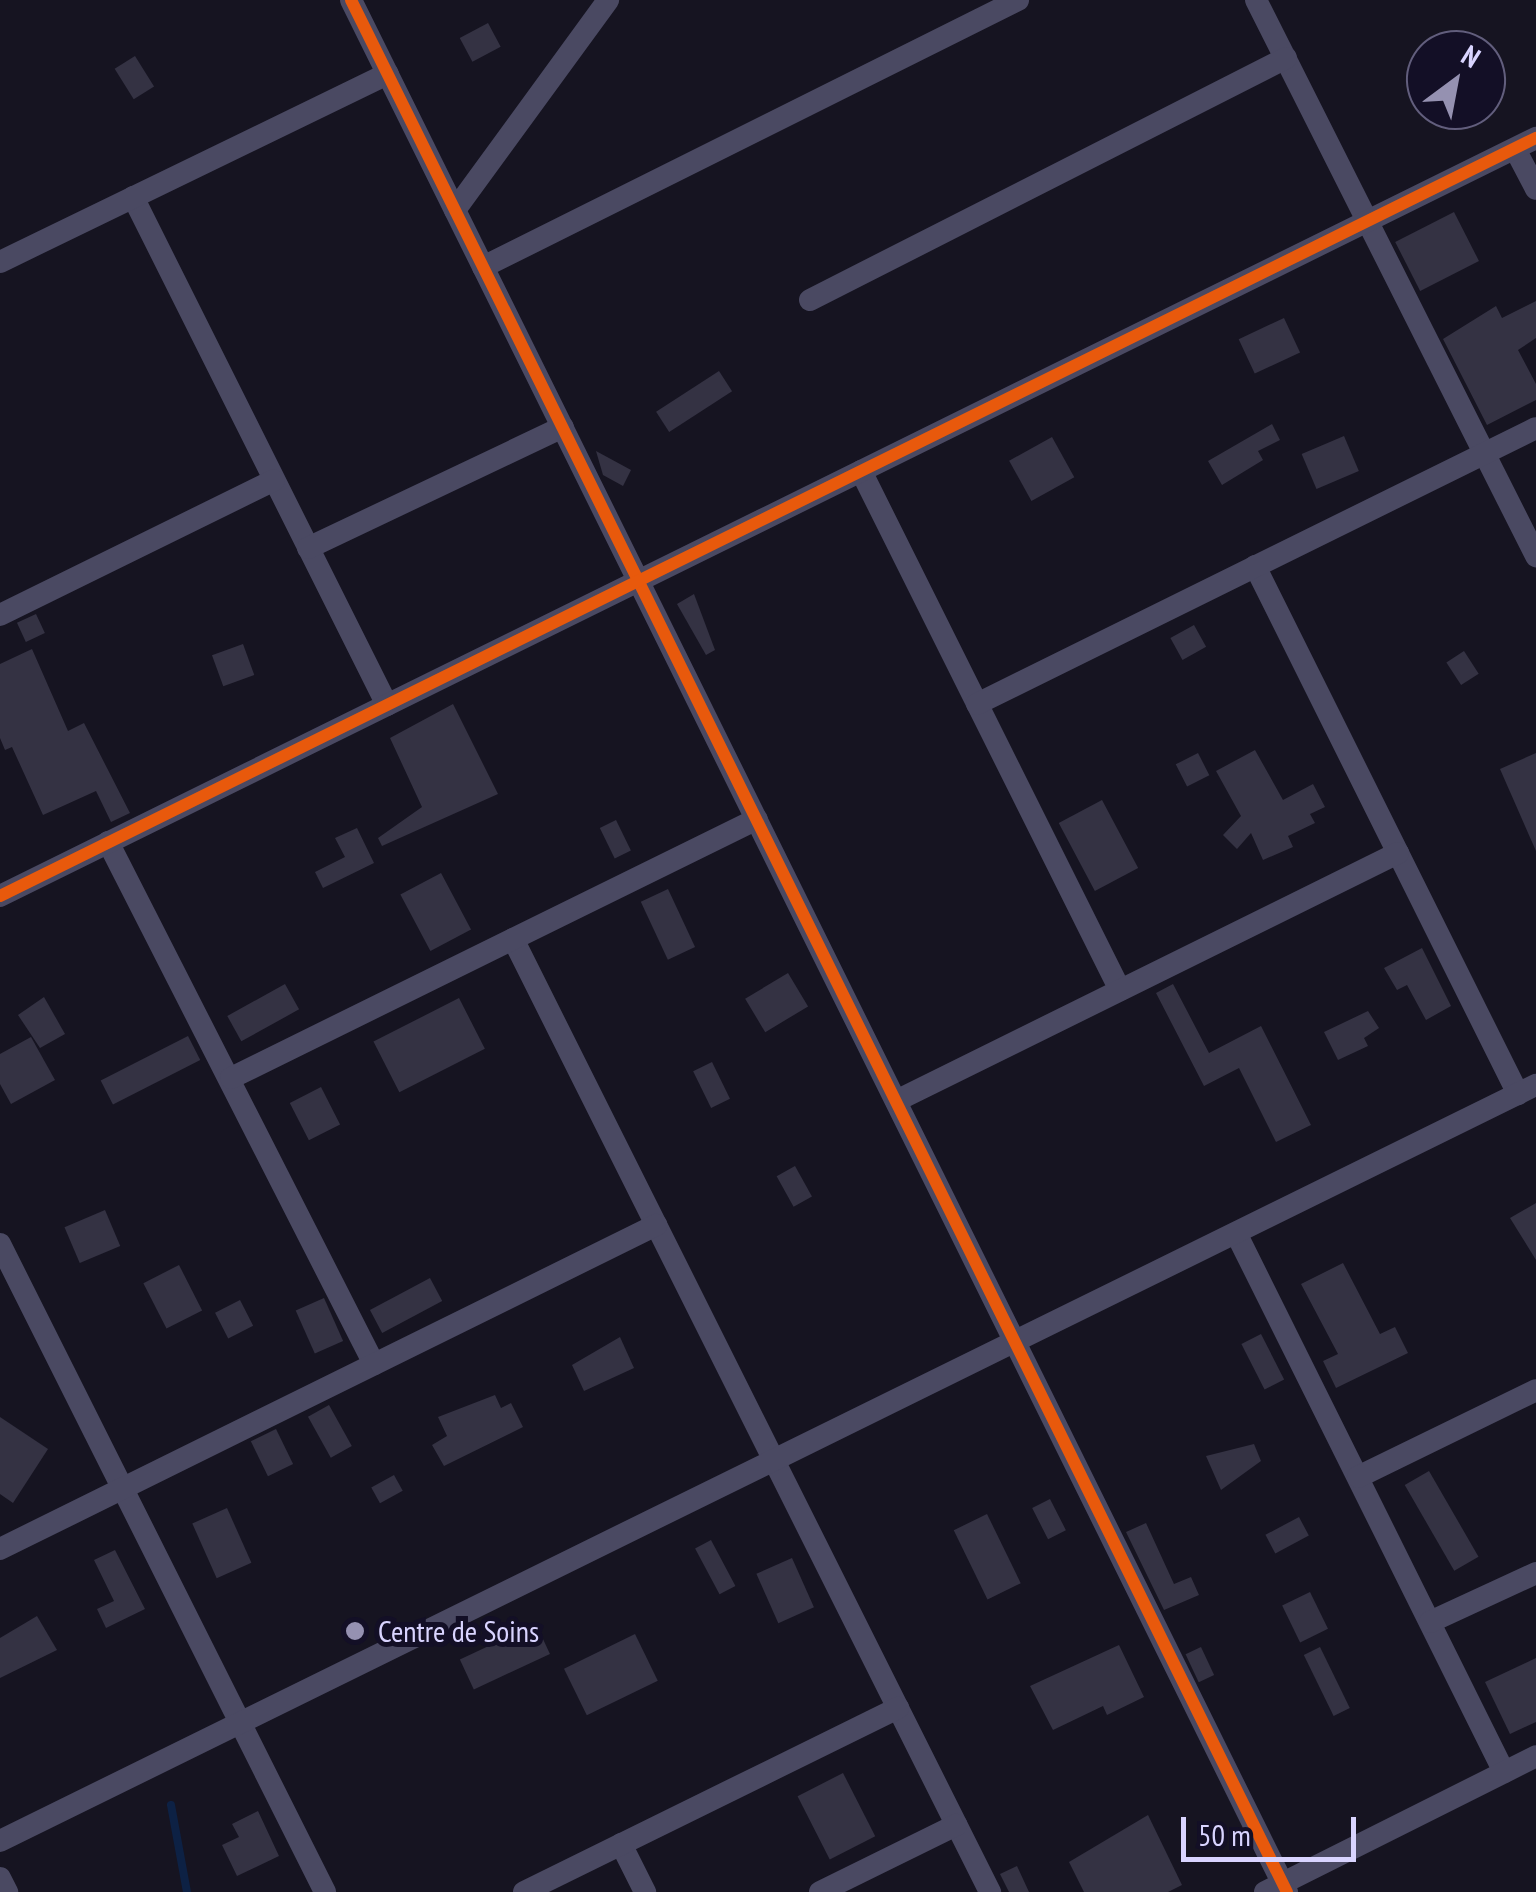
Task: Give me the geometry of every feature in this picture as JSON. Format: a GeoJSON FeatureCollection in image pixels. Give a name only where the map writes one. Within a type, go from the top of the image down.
{"type":"FeatureCollection","features":[{"type":"Feature","properties":{"kind":"street"},"geometry":{"type":"LineString","coordinates":[[352,0],[1015,1342],[1278,1889],[1536,1756]]}},
{"type":"Feature","properties":{"kind":"street"},"geometry":{"type":"LineString","coordinates":[[455,210],[608,0]]}},
{"type":"Feature","properties":{"kind":"street"},"geometry":{"type":"LineString","coordinates":[[483,268],[1018,0]]}},
{"type":"Feature","properties":{"kind":"street"},"geometry":{"type":"LineString","coordinates":[[1256,0],[1536,556]]}},
{"type":"Feature","properties":{"kind":"street"},"geometry":{"type":"LineString","coordinates":[[810,300],[1286,58]]}},
{"type":"Feature","properties":{"kind":"street"},"geometry":{"type":"LineString","coordinates":[[0,262],[388,74]]}},
{"type":"Feature","properties":{"kind":"street"},"geometry":{"type":"LineString","coordinates":[[0,896],[1526,144],[1536,188]]}},
{"type":"Feature","properties":{"kind":"street"},"geometry":{"type":"LineString","coordinates":[[133,197],[387,705]]}},
{"type":"Feature","properties":{"kind":"street"},"geometry":{"type":"LineString","coordinates":[[308,548],[563,427]]}},
{"type":"Feature","properties":{"kind":"street"},"geometry":{"type":"LineString","coordinates":[[977,704],[1536,428]]}},
{"type":"Feature","properties":{"kind":"street"},"geometry":{"type":"LineString","coordinates":[[861,471],[1120,990]]}},
{"type":"Feature","properties":{"kind":"street"},"geometry":{"type":"LineString","coordinates":[[3,607],[274,480]]}},
{"type":"Feature","properties":{"kind":"street"},"geometry":{"type":"LineString","coordinates":[[0,1841],[1527,1089],[1398,853],[1255,566]]}},
{"type":"Feature","properties":{"kind":"street"},"geometry":{"type":"LineString","coordinates":[[230,1078],[756,819]]}},
{"type":"Feature","properties":{"kind":"street"},"geometry":{"type":"LineString","coordinates":[[108,842],[374,1364]]}},
{"type":"Feature","properties":{"kind":"street"},"geometry":{"type":"LineString","coordinates":[[896,1101],[1398,853]]}},
{"type":"Feature","properties":{"kind":"street"},"geometry":{"type":"LineString","coordinates":[[513,939],[990,1892]]}},
{"type":"Feature","properties":{"kind":"street"},"geometry":{"type":"LineString","coordinates":[[0,1548],[656,1225]]}},
{"type":"Feature","properties":{"kind":"street"},"geometry":{"type":"LineString","coordinates":[[1236,1233],[1504,1772]]}},
{"type":"Feature","properties":{"kind":"street"},"geometry":{"type":"LineString","coordinates":[[0,1244],[325,1892]]}},
{"type":"Feature","properties":{"kind":"street"},"geometry":{"type":"LineString","coordinates":[[1358,1477],[1536,1390]]}},
{"type":"Feature","properties":{"kind":"street"},"geometry":{"type":"LineString","coordinates":[[1430,1622],[1536,1573]]}},
{"type":"Feature","properties":{"kind":"street"},"geometry":{"type":"LineString","coordinates":[[524,1892],[898,1708]]}},
{"type":"Feature","properties":{"kind":"street"},"geometry":{"type":"LineString","coordinates":[[820,1892],[956,1825]]}},
{"type":"Feature","properties":{"kind":"street"},"geometry":{"type":"LineString","coordinates":[[621,1844],[645,1892]]}},
{"type":"Feature","properties":{"kind":"street"},"geometry":{"type":"LineString","coordinates":[[0,1878],[7,1892]]}},
{"type":"Feature","properties":{"kind":"building"},"geometry":{"type":"Polygon","coordinates":[[[488,23],[501,47],[472,62],[460,38],[488,23]]]}},
{"type":"Feature","properties":{"kind":"building"},"geometry":{"type":"Polygon","coordinates":[[[135,56],[154,87],[134,99],[115,69],[135,56]]]}},
{"type":"Feature","properties":{"kind":"building"},"geometry":{"type":"Polygon","coordinates":[[[1454,212],[1479,261],[1420,291],[1395,242],[1454,212]]]}},
{"type":"Feature","properties":{"kind":"building"},"geometry":{"type":"Polygon","coordinates":[[[1536,301],[1536,338],[1518,350],[1536,384],[1536,400],[1487,425],[1443,339],[1496,306],[1502,318],[1536,301]]]}},
{"type":"Feature","properties":{"kind":"building"},"geometry":{"type":"Polygon","coordinates":[[[1284,318],[1300,352],[1255,374],[1239,339],[1284,318]]]}},
{"type":"Feature","properties":{"kind":"building"},"geometry":{"type":"Polygon","coordinates":[[[719,371],[732,391],[669,432],[656,412],[719,371]]]}},
{"type":"Feature","properties":{"kind":"building"},"geometry":{"type":"Polygon","coordinates":[[[1272,424],[1280,440],[1258,451],[1263,460],[1222,485],[1208,461],[1272,424]]]}},
{"type":"Feature","properties":{"kind":"building"},"geometry":{"type":"Polygon","coordinates":[[[1344,436],[1359,471],[1317,489],[1302,454],[1344,436]]]}},
{"type":"Feature","properties":{"kind":"building"},"geometry":{"type":"Polygon","coordinates":[[[1052,437],[1074,477],[1031,501],[1009,461],[1052,437]]]}},
{"type":"Feature","properties":{"kind":"building"},"geometry":{"type":"Polygon","coordinates":[[[596,451],[631,470],[623,486],[603,475],[596,451]]]}},
{"type":"Feature","properties":{"kind":"building"},"geometry":{"type":"Polygon","coordinates":[[[694,594],[715,650],[706,655],[677,604],[694,594]]]}},
{"type":"Feature","properties":{"kind":"building"},"geometry":{"type":"Polygon","coordinates":[[[36,614],[45,633],[26,642],[17,623],[36,614]]]}},
{"type":"Feature","properties":{"kind":"building"},"geometry":{"type":"Polygon","coordinates":[[[1194,625],[1206,647],[1183,660],[1170,638],[1194,625]]]}},
{"type":"Feature","properties":{"kind":"building"},"geometry":{"type":"Polygon","coordinates":[[[243,644],[254,675],[223,686],[212,655],[243,644]]]}},
{"type":"Feature","properties":{"kind":"building"},"geometry":{"type":"Polygon","coordinates":[[[32,649],[68,731],[84,723],[130,813],[111,822],[96,791],[43,815],[12,747],[5,750],[0,738],[0,664],[32,649]]]}},
{"type":"Feature","properties":{"kind":"building"},"geometry":{"type":"Polygon","coordinates":[[[1464,651],[1479,674],[1461,685],[1446,662],[1464,651]]]}},
{"type":"Feature","properties":{"kind":"building"},"geometry":{"type":"Polygon","coordinates":[[[453,704],[498,794],[382,846],[378,838],[422,807],[390,738],[453,704]]]}},
{"type":"Feature","properties":{"kind":"building"},"geometry":{"type":"Polygon","coordinates":[[[1255,750],[1283,800],[1313,784],[1325,807],[1310,814],[1315,823],[1288,836],[1293,847],[1263,860],[1251,833],[1237,849],[1223,835],[1241,816],[1216,771],[1255,750]]]}},
{"type":"Feature","properties":{"kind":"building"},"geometry":{"type":"Polygon","coordinates":[[[1198,753],[1209,775],[1187,787],[1176,764],[1198,753]]]}},
{"type":"Feature","properties":{"kind":"building"},"geometry":{"type":"Polygon","coordinates":[[[1536,753],[1536,851],[1500,769],[1536,753]]]}},
{"type":"Feature","properties":{"kind":"building"},"geometry":{"type":"Polygon","coordinates":[[[1102,800],[1138,868],[1095,891],[1059,823],[1102,800]]]}},
{"type":"Feature","properties":{"kind":"building"},"geometry":{"type":"Polygon","coordinates":[[[616,820],[631,851],[615,858],[600,828],[616,820]]]}},
{"type":"Feature","properties":{"kind":"building"},"geometry":{"type":"Polygon","coordinates":[[[357,828],[374,863],[323,888],[315,872],[345,857],[335,838],[357,828]]]}},
{"type":"Feature","properties":{"kind":"building"},"geometry":{"type":"Polygon","coordinates":[[[441,873],[471,930],[430,951],[400,895],[441,873]]]}},
{"type":"Feature","properties":{"kind":"building"},"geometry":{"type":"Polygon","coordinates":[[[668,889],[695,947],[668,960],[641,902],[668,889]]]}},
{"type":"Feature","properties":{"kind":"building"},"geometry":{"type":"Polygon","coordinates":[[[1422,948],[1451,1006],[1426,1020],[1407,985],[1397,990],[1384,968],[1422,948]]]}},
{"type":"Feature","properties":{"kind":"building"},"geometry":{"type":"Polygon","coordinates":[[[788,973],[808,1006],[765,1032],[745,999],[788,973]]]}},
{"type":"Feature","properties":{"kind":"building"},"geometry":{"type":"Polygon","coordinates":[[[285,984],[299,1009],[241,1041],[227,1016],[285,984]]]}},
{"type":"Feature","properties":{"kind":"building"},"geometry":{"type":"Polygon","coordinates":[[[1173,984],[1209,1053],[1261,1026],[1311,1125],[1276,1142],[1239,1068],[1204,1086],[1156,993],[1173,984]]]}},
{"type":"Feature","properties":{"kind":"building"},"geometry":{"type":"Polygon","coordinates":[[[44,997],[65,1034],[40,1048],[18,1015],[44,997]]]}},
{"type":"Feature","properties":{"kind":"building"},"geometry":{"type":"Polygon","coordinates":[[[459,998],[485,1049],[399,1092],[373,1042],[459,998]]]}},
{"type":"Feature","properties":{"kind":"building"},"geometry":{"type":"Polygon","coordinates":[[[1368,1011],[1379,1028],[1364,1038],[1368,1046],[1338,1060],[1324,1032],[1368,1011]]]}},
{"type":"Feature","properties":{"kind":"building"},"geometry":{"type":"Polygon","coordinates":[[[188,1036],[200,1060],[113,1105],[101,1080],[188,1036]]]}},
{"type":"Feature","properties":{"kind":"building"},"geometry":{"type":"Polygon","coordinates":[[[31,1037],[55,1080],[11,1104],[0,1084],[0,1054],[31,1037]]]}},
{"type":"Feature","properties":{"kind":"building"},"geometry":{"type":"Polygon","coordinates":[[[712,1062],[730,1099],[711,1108],[693,1071],[712,1062]]]}},
{"type":"Feature","properties":{"kind":"building"},"geometry":{"type":"Polygon","coordinates":[[[321,1087],[340,1124],[309,1140],[290,1103],[321,1087]]]}},
{"type":"Feature","properties":{"kind":"building"},"geometry":{"type":"Polygon","coordinates":[[[795,1166],[812,1197],[794,1207],[777,1176],[795,1166]]]}},
{"type":"Feature","properties":{"kind":"building"},"geometry":{"type":"Polygon","coordinates":[[[1536,1203],[1536,1260],[1510,1218],[1536,1203]]]}},
{"type":"Feature","properties":{"kind":"building"},"geometry":{"type":"Polygon","coordinates":[[[105,1210],[120,1246],[80,1263],[64,1227],[105,1210]]]}},
{"type":"Feature","properties":{"kind":"building"},"geometry":{"type":"Polygon","coordinates":[[[1343,1263],[1380,1334],[1395,1327],[1408,1353],[1336,1388],[1323,1361],[1338,1354],[1301,1284],[1343,1263]]]}},
{"type":"Feature","properties":{"kind":"building"},"geometry":{"type":"Polygon","coordinates":[[[179,1265],[202,1310],[167,1329],[143,1283],[179,1265]]]}},
{"type":"Feature","properties":{"kind":"building"},"geometry":{"type":"Polygon","coordinates":[[[430,1278],[442,1301],[382,1333],[370,1310],[430,1278]]]}},
{"type":"Feature","properties":{"kind":"building"},"geometry":{"type":"Polygon","coordinates":[[[324,1298],[343,1341],[315,1354],[296,1311],[324,1298]]]}},
{"type":"Feature","properties":{"kind":"building"},"geometry":{"type":"Polygon","coordinates":[[[240,1300],[253,1326],[228,1339],[215,1313],[240,1300]]]}},
{"type":"Feature","properties":{"kind":"building"},"geometry":{"type":"Polygon","coordinates":[[[1261,1334],[1284,1379],[1265,1389],[1241,1344],[1261,1334]]]}},
{"type":"Feature","properties":{"kind":"building"},"geometry":{"type":"Polygon","coordinates":[[[620,1337],[634,1368],[584,1391],[572,1365],[620,1337]]]}},
{"type":"Feature","properties":{"kind":"building"},"geometry":{"type":"Polygon","coordinates":[[[495,1395],[501,1408],[511,1403],[523,1427],[444,1466],[432,1445],[447,1436],[438,1417],[495,1395]]]}},
{"type":"Feature","properties":{"kind":"building"},"geometry":{"type":"Polygon","coordinates":[[[329,1405],[352,1446],[331,1458],[308,1417],[329,1405]]]}},
{"type":"Feature","properties":{"kind":"building"},"geometry":{"type":"Polygon","coordinates":[[[0,1417],[48,1449],[13,1503],[0,1494],[0,1417]]]}},
{"type":"Feature","properties":{"kind":"building"},"geometry":{"type":"Polygon","coordinates":[[[276,1429],[293,1464],[268,1476],[251,1441],[276,1429]]]}},
{"type":"Feature","properties":{"kind":"building"},"geometry":{"type":"Polygon","coordinates":[[[1254,1444],[1261,1461],[1221,1490],[1206,1456],[1254,1444]]]}},
{"type":"Feature","properties":{"kind":"building"},"geometry":{"type":"Polygon","coordinates":[[[1429,1471],[1478,1557],[1454,1571],[1405,1485],[1429,1471]]]}},
{"type":"Feature","properties":{"kind":"building"},"geometry":{"type":"Polygon","coordinates":[[[394,1475],[403,1491],[380,1503],[371,1488],[394,1475]]]}},
{"type":"Feature","properties":{"kind":"building"},"geometry":{"type":"Polygon","coordinates":[[[1050,1499],[1066,1530],[1048,1539],[1032,1508],[1050,1499]]]}},
{"type":"Feature","properties":{"kind":"building"},"geometry":{"type":"Polygon","coordinates":[[[227,1508],[251,1563],[217,1578],[192,1523],[227,1508]]]}},
{"type":"Feature","properties":{"kind":"building"},"geometry":{"type":"Polygon","coordinates":[[[987,1514],[1021,1583],[987,1599],[954,1530],[987,1514]]]}},
{"type":"Feature","properties":{"kind":"building"},"geometry":{"type":"Polygon","coordinates":[[[1299,1517],[1309,1536],[1275,1553],[1265,1535],[1299,1517]]]}},
{"type":"Feature","properties":{"kind":"building"},"geometry":{"type":"Polygon","coordinates":[[[1146,1523],[1174,1584],[1191,1577],[1199,1595],[1164,1610],[1126,1532],[1146,1523]]]}},
{"type":"Feature","properties":{"kind":"building"},"geometry":{"type":"Polygon","coordinates":[[[711,1540],[735,1586],[720,1594],[695,1548],[711,1540]]]}},
{"type":"Feature","properties":{"kind":"building"},"geometry":{"type":"Polygon","coordinates":[[[115,1550],[145,1609],[106,1628],[97,1609],[114,1601],[94,1560],[115,1550]]]}},
{"type":"Feature","properties":{"kind":"building"},"geometry":{"type":"Polygon","coordinates":[[[792,1558],[814,1607],[778,1623],[756,1574],[792,1558]]]}},
{"type":"Feature","properties":{"kind":"building"},"geometry":{"type":"Polygon","coordinates":[[[1310,1592],[1328,1629],[1300,1642],[1282,1606],[1310,1592]]]}},
{"type":"Feature","properties":{"kind":"building"},"geometry":{"type":"Polygon","coordinates":[[[37,1616],[57,1650],[0,1678],[0,1638],[37,1616]]]}},
{"type":"Feature","properties":{"kind":"building"},"geometry":{"type":"Polygon","coordinates":[[[536,1624],[550,1654],[474,1689],[460,1659],[536,1624]]]}},
{"type":"Feature","properties":{"kind":"building"},"geometry":{"type":"Polygon","coordinates":[[[635,1634],[658,1681],[587,1715],[564,1669],[635,1634]]]}},
{"type":"Feature","properties":{"kind":"building"},"geometry":{"type":"Polygon","coordinates":[[[1119,1645],[1144,1697],[1107,1715],[1103,1706],[1053,1730],[1030,1686],[1119,1645]]]}},
{"type":"Feature","properties":{"kind":"building"},"geometry":{"type":"Polygon","coordinates":[[[1201,1647],[1214,1675],[1199,1682],[1186,1654],[1201,1647]]]}},
{"type":"Feature","properties":{"kind":"building"},"geometry":{"type":"Polygon","coordinates":[[[1320,1647],[1350,1708],[1334,1716],[1304,1655],[1320,1647]]]}},
{"type":"Feature","properties":{"kind":"building"},"geometry":{"type":"Polygon","coordinates":[[[1536,1658],[1536,1722],[1510,1734],[1485,1682],[1536,1658]]]}},
{"type":"Feature","properties":{"kind":"building"},"geometry":{"type":"Polygon","coordinates":[[[843,1773],[875,1836],[830,1859],[798,1796],[843,1773]]]}},
{"type":"Feature","properties":{"kind":"building"},"geometry":{"type":"Polygon","coordinates":[[[258,1811],[279,1856],[237,1876],[222,1845],[239,1837],[232,1824],[258,1811]]]}},
{"type":"Feature","properties":{"kind":"building"},"geometry":{"type":"Polygon","coordinates":[[[1148,1815],[1182,1885],[1168,1892],[1084,1892],[1069,1862],[1148,1815]]]}},
{"type":"Feature","properties":{"kind":"building"},"geometry":{"type":"Polygon","coordinates":[[[1017,1866],[1029,1892],[1009,1892],[1000,1874],[1017,1866]]]}},
{"type":"Feature","properties":{"kind":"waterway"},"geometry":{"type":"LineString","coordinates":[[171,1805],[187,1892]]}},
{"type":"Feature","properties":{"kind":"cycle path"},"geometry":{"type":"LineString","coordinates":[[351,0],[1287,1892]]}},
{"type":"Feature","properties":{"kind":"cycle path"},"geometry":{"type":"LineString","coordinates":[[0,896],[1536,138]]}},
{"type":"Feature","properties":{"kind":"place","name":"Centre de Soins"},"geometry":{"type":"Point","coordinates":[355,1631]}}]}
